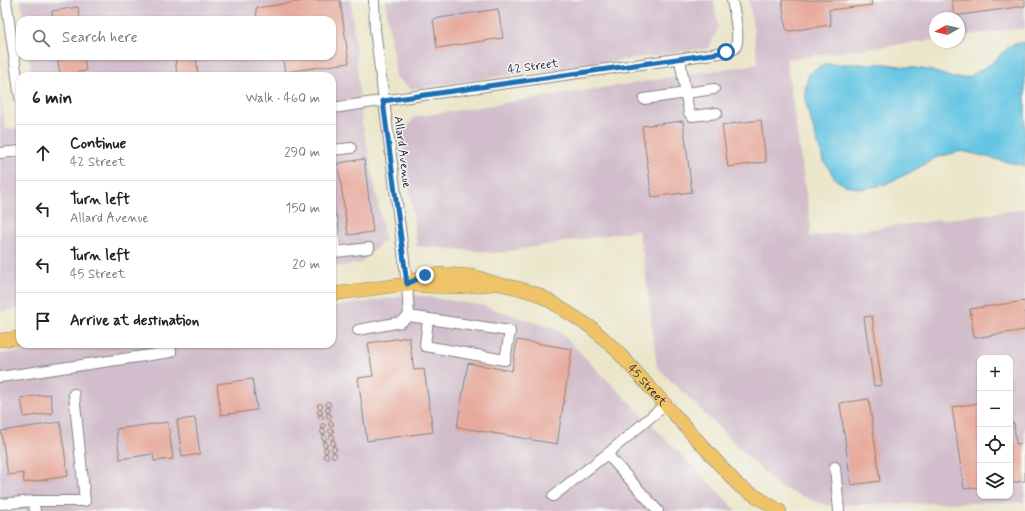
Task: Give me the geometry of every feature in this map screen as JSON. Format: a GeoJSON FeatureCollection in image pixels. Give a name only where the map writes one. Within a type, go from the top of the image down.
{"type":"FeatureCollection","features":[{"type":"Feature","properties":{"kind":"main road","name":"45 Street"},"geometry":{"type":"LineString","coordinates":[[336,293],[407,284],[425,275],[445,274],[473,276],[537,294],[592,328],[616,350],[739,486],[780,511]]}},
{"type":"Feature","properties":{"kind":"main road"},"geometry":{"type":"LineString","coordinates":[[0,340],[16,338]]}},
{"type":"Feature","properties":{"kind":"street"},"geometry":{"type":"LineString","coordinates":[[6,0],[16,72]]}},
{"type":"Feature","properties":{"kind":"street","name":"Allard Avenue"},"geometry":{"type":"LineString","coordinates":[[374,0],[375,29],[407,284],[409,316]]}},
{"type":"Feature","properties":{"kind":"street","name":"42 Street"},"geometry":{"type":"LineString","coordinates":[[336,107],[726,52],[733,50],[736,46],[738,37],[732,0]]}},
{"type":"Feature","properties":{"kind":"street"},"geometry":{"type":"LineString","coordinates":[[680,59],[688,114],[692,116],[717,113]]}},
{"type":"Feature","properties":{"kind":"street"},"geometry":{"type":"LineString","coordinates":[[644,98],[714,88]]}},
{"type":"Feature","properties":{"kind":"street"},"geometry":{"type":"LineString","coordinates":[[336,150],[350,148]]}},
{"type":"Feature","properties":{"kind":"street"},"geometry":{"type":"LineString","coordinates":[[0,153],[16,151]]}},
{"type":"Feature","properties":{"kind":"street"},"geometry":{"type":"LineString","coordinates":[[336,252],[369,248]]}},
{"type":"Feature","properties":{"kind":"street"},"geometry":{"type":"LineString","coordinates":[[358,330],[401,322],[409,316],[510,331],[505,360],[426,346],[428,319]]}},
{"type":"Feature","properties":{"kind":"street"},"geometry":{"type":"LineString","coordinates":[[0,377],[171,352],[170,348]]}},
{"type":"Feature","properties":{"kind":"street"},"geometry":{"type":"LineString","coordinates":[[0,504],[34,506],[86,506],[74,394]]}},
{"type":"Feature","properties":{"kind":"street"},"geometry":{"type":"LineString","coordinates":[[553,496],[607,454],[665,405]]}},
{"type":"Feature","properties":{"kind":"street"},"geometry":{"type":"LineString","coordinates":[[607,454],[658,511]]}},
{"type":"Feature","properties":{"kind":"street"},"geometry":{"type":"LineString","coordinates":[[835,467],[839,511]]}},
{"type":"Feature","properties":{"kind":"shaded area"},"geometry":{"type":"Polygon","coordinates":[[[21,0],[351,0],[362,122],[385,239],[361,263],[336,266],[336,72],[31,72],[30,60],[336,60],[336,16],[23,16],[21,0]]]}},
{"type":"Feature","properties":{"kind":"shaded area"},"geometry":{"type":"Polygon","coordinates":[[[385,0],[714,0],[718,28],[709,48],[411,89],[396,77],[385,0]]]}},
{"type":"Feature","properties":{"kind":"shaded area"},"geometry":{"type":"Polygon","coordinates":[[[749,0],[1025,0],[1025,28],[965,35],[965,12],[929,12],[929,41],[786,59],[811,228],[809,237],[1025,209],[1025,502],[825,505],[779,487],[657,367],[644,260],[638,230],[498,253],[417,246],[402,132],[415,117],[758,64],[749,0]]]}},
{"type":"Feature","properties":{"kind":"shaded area"},"geometry":{"type":"Polygon","coordinates":[[[0,91],[5,129],[16,128],[16,309],[0,311],[0,91]]]}},
{"type":"Feature","properties":{"kind":"shaded area"},"geometry":{"type":"Polygon","coordinates":[[[413,295],[481,305],[558,330],[737,511],[0,511],[0,354],[43,348],[336,348],[336,306],[413,295]]]}},
{"type":"Feature","properties":{"kind":"water"},"geometry":{"type":"Polygon","coordinates":[[[1025,42],[1025,166],[962,151],[937,157],[911,172],[883,185],[862,189],[847,186],[836,180],[823,160],[807,108],[805,90],[809,74],[824,64],[885,64],[929,70],[953,78],[969,77],[992,63],[1011,45],[1025,42]]]}},
{"type":"Feature","properties":{"kind":"building"},"geometry":{"type":"Polygon","coordinates":[[[310,0],[340,0],[349,63],[285,72],[283,60],[336,60],[336,16],[257,16],[256,8],[310,0]]]}},
{"type":"Feature","properties":{"kind":"building"},"geometry":{"type":"Polygon","coordinates":[[[782,0],[871,0],[872,5],[829,10],[831,25],[789,31],[786,29],[782,0]]]}},
{"type":"Feature","properties":{"kind":"building"},"geometry":{"type":"Polygon","coordinates":[[[952,0],[1025,0],[1025,6],[965,14],[965,12],[954,12],[952,0]]]}},
{"type":"Feature","properties":{"kind":"building"},"geometry":{"type":"Polygon","coordinates":[[[78,7],[79,16],[53,16],[52,11],[78,7]]]}},
{"type":"Feature","properties":{"kind":"building"},"geometry":{"type":"Polygon","coordinates":[[[498,9],[503,38],[437,48],[433,19],[498,9]]]}},
{"type":"Feature","properties":{"kind":"building"},"geometry":{"type":"Polygon","coordinates":[[[58,60],[85,60],[86,71],[60,72],[58,60]]]}},
{"type":"Feature","properties":{"kind":"building"},"geometry":{"type":"Polygon","coordinates":[[[175,60],[196,60],[198,72],[177,72],[175,60]]]}},
{"type":"Feature","properties":{"kind":"building"},"geometry":{"type":"Polygon","coordinates":[[[761,120],[766,162],[728,167],[722,125],[761,120]]]}},
{"type":"Feature","properties":{"kind":"building"},"geometry":{"type":"Polygon","coordinates":[[[683,121],[692,192],[652,197],[642,126],[683,121]]]}},
{"type":"Feature","properties":{"kind":"building"},"geometry":{"type":"Polygon","coordinates":[[[364,159],[373,232],[348,235],[338,163],[364,159]]]}},
{"type":"Feature","properties":{"kind":"building"},"geometry":{"type":"Polygon","coordinates":[[[1025,301],[1025,330],[974,338],[970,309],[1025,301]]]}},
{"type":"Feature","properties":{"kind":"building"},"geometry":{"type":"Polygon","coordinates":[[[872,316],[882,385],[874,386],[864,317],[872,316]]]}},
{"type":"Feature","properties":{"kind":"building"},"geometry":{"type":"Polygon","coordinates":[[[409,337],[414,370],[424,369],[433,432],[367,441],[358,378],[373,376],[368,343],[409,337]]]}},
{"type":"Feature","properties":{"kind":"building"},"geometry":{"type":"Polygon","coordinates":[[[517,340],[572,349],[557,444],[457,427],[468,363],[512,371],[517,340]]]}},
{"type":"Feature","properties":{"kind":"building"},"geometry":{"type":"Polygon","coordinates":[[[252,379],[257,410],[221,415],[217,384],[252,379]]]}},
{"type":"Feature","properties":{"kind":"building"},"geometry":{"type":"Polygon","coordinates":[[[50,394],[53,413],[24,417],[21,398],[50,394]]]}},
{"type":"Feature","properties":{"kind":"building"},"geometry":{"type":"Polygon","coordinates":[[[869,399],[880,481],[851,485],[840,403],[869,399]]]}},
{"type":"Feature","properties":{"kind":"building"},"geometry":{"type":"Polygon","coordinates":[[[328,401],[331,404],[328,407],[325,404],[328,401]]]}},
{"type":"Feature","properties":{"kind":"building"},"geometry":{"type":"Polygon","coordinates":[[[320,403],[323,406],[320,409],[317,406],[320,403]]]}},
{"type":"Feature","properties":{"kind":"building"},"geometry":{"type":"Polygon","coordinates":[[[977,403],[977,487],[964,489],[952,407],[977,403]]]}},
{"type":"Feature","properties":{"kind":"building"},"geometry":{"type":"Polygon","coordinates":[[[328,407],[331,410],[328,413],[325,410],[328,407]]]}},
{"type":"Feature","properties":{"kind":"building"},"geometry":{"type":"Polygon","coordinates":[[[320,409],[323,412],[320,415],[317,412],[320,409]]]}},
{"type":"Feature","properties":{"kind":"building"},"geometry":{"type":"Polygon","coordinates":[[[329,413],[332,416],[329,419],[326,416],[329,413]]]}},
{"type":"Feature","properties":{"kind":"building"},"geometry":{"type":"Polygon","coordinates":[[[321,414],[324,417],[321,420],[318,417],[321,414]]]}},
{"type":"Feature","properties":{"kind":"building"},"geometry":{"type":"Polygon","coordinates":[[[195,418],[200,454],[182,457],[177,420],[195,418]]]}},
{"type":"Feature","properties":{"kind":"building"},"geometry":{"type":"Polygon","coordinates":[[[331,421],[334,424],[331,427],[328,424],[331,421]]]}},
{"type":"Feature","properties":{"kind":"building"},"geometry":{"type":"Polygon","coordinates":[[[60,422],[68,476],[24,483],[23,473],[8,475],[1,431],[60,422]]]}},
{"type":"Feature","properties":{"kind":"building"},"geometry":{"type":"Polygon","coordinates":[[[168,422],[173,459],[154,461],[153,454],[120,459],[116,429],[168,422]]]}},
{"type":"Feature","properties":{"kind":"building"},"geometry":{"type":"Polygon","coordinates":[[[323,423],[326,426],[323,429],[320,426],[323,423]]]}},
{"type":"Feature","properties":{"kind":"building"},"geometry":{"type":"Polygon","coordinates":[[[1013,423],[1016,444],[1025,443],[1025,481],[1013,483],[1013,427],[1013,423]]]}},
{"type":"Feature","properties":{"kind":"building"},"geometry":{"type":"Polygon","coordinates":[[[331,428],[334,431],[331,434],[328,431],[331,428]]]}},
{"type":"Feature","properties":{"kind":"building"},"geometry":{"type":"Polygon","coordinates":[[[323,429],[326,432],[323,435],[320,432],[323,429]]]}},
{"type":"Feature","properties":{"kind":"building"},"geometry":{"type":"Polygon","coordinates":[[[332,434],[335,437],[332,440],[329,437],[332,434]]]}},
{"type":"Feature","properties":{"kind":"building"},"geometry":{"type":"Polygon","coordinates":[[[324,435],[327,438],[324,441],[321,438],[324,435]]]}},
{"type":"Feature","properties":{"kind":"building"},"geometry":{"type":"Polygon","coordinates":[[[333,440],[336,443],[333,446],[330,443],[333,440]]]}},
{"type":"Feature","properties":{"kind":"building"},"geometry":{"type":"Polygon","coordinates":[[[325,441],[328,444],[325,447],[322,444],[325,441]]]}},
{"type":"Feature","properties":{"kind":"building"},"geometry":{"type":"Polygon","coordinates":[[[334,446],[337,449],[334,452],[331,449],[334,446]]]}},
{"type":"Feature","properties":{"kind":"building"},"geometry":{"type":"Polygon","coordinates":[[[326,447],[329,450],[326,453],[323,450],[326,447]]]}},
{"type":"Feature","properties":{"kind":"building"},"geometry":{"type":"Polygon","coordinates":[[[334,452],[337,455],[334,458],[331,455],[334,452]]]}},
{"type":"Feature","properties":{"kind":"building"},"geometry":{"type":"Polygon","coordinates":[[[326,453],[329,456],[326,459],[323,456],[326,453]]]}},
{"type":"Feature","properties":{"kind":"route"},"geometry":{"type":"LineString","coordinates":[[425,275],[407,284],[383,101],[726,52]]}}]}
